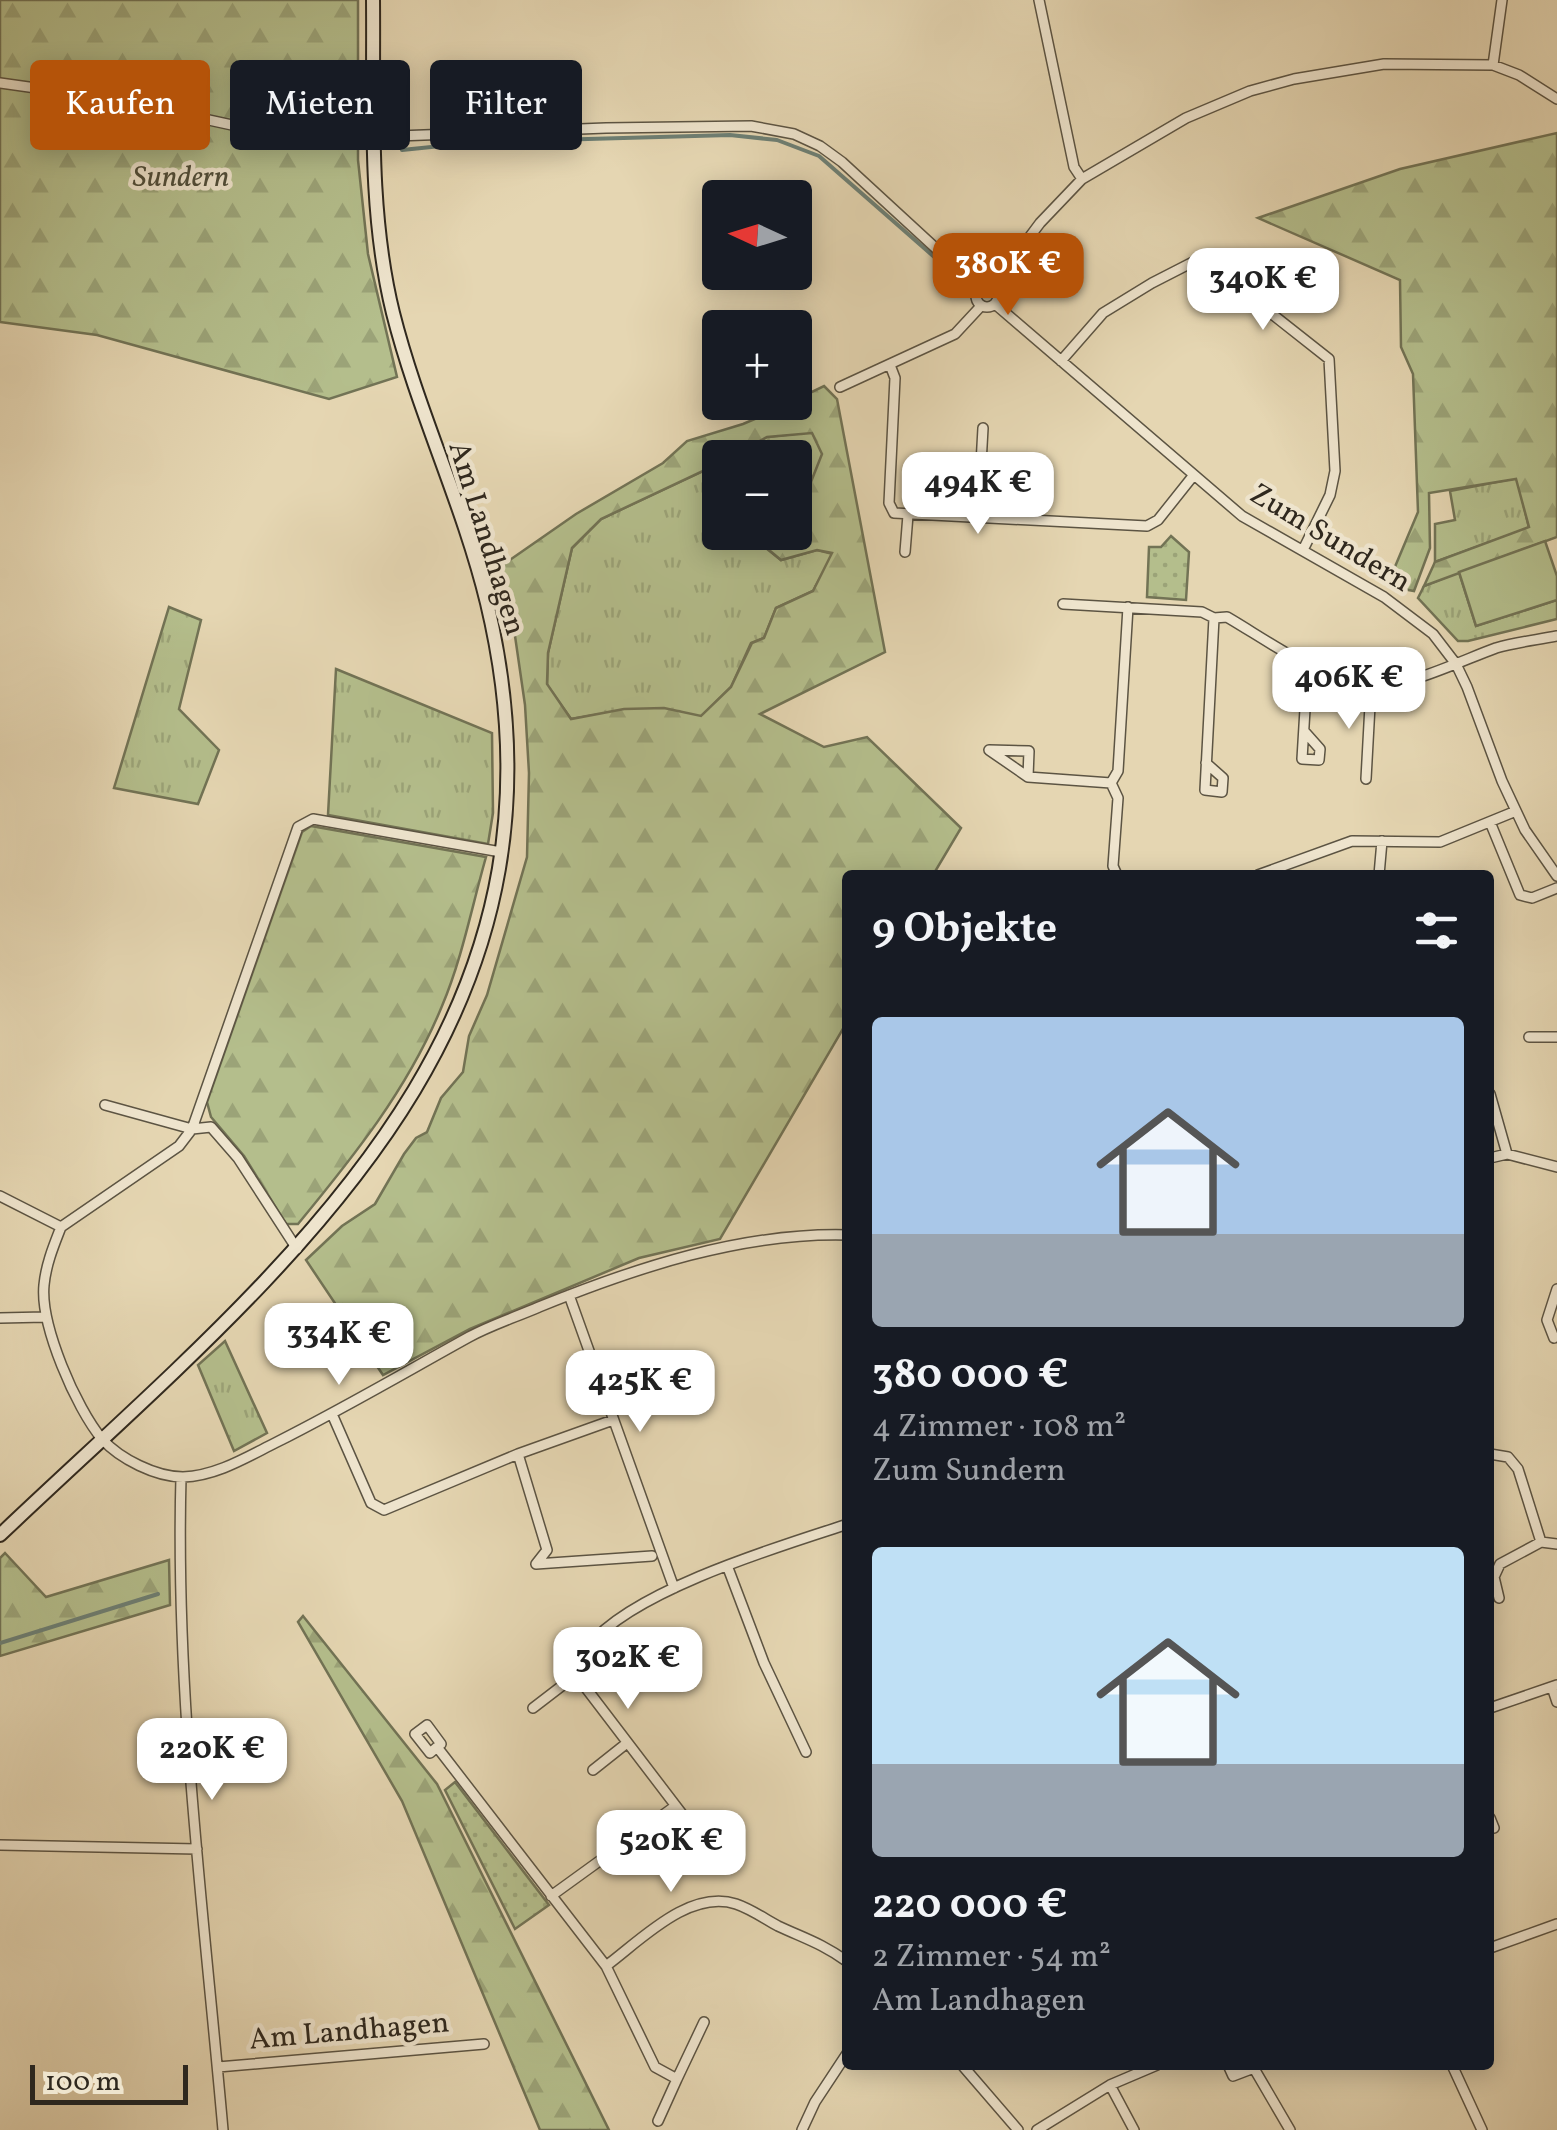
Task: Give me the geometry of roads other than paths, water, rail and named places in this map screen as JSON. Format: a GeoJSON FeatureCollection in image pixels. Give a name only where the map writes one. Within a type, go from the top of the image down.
{"type":"FeatureCollection","features":[{"type":"Feature","properties":{"kind":"street","name":"Am Landhagen"},"geometry":{"type":"LineString","coordinates":[[373,0],[373,60]]}},
{"type":"Feature","properties":{"kind":"street"},"geometry":{"type":"LineString","coordinates":[[1039,0],[1074,167],[1082,178]]}},
{"type":"Feature","properties":{"kind":"street"},"geometry":{"type":"LineString","coordinates":[[1493,64],[1502,0]]}},
{"type":"Feature","properties":{"kind":"street"},"geometry":{"type":"LineString","coordinates":[[979,288],[993,286],[1040,223],[1082,178],[1186,118],[1250,91],[1294,79],[1384,64],[1493,64],[1557,99]]}},
{"type":"Feature","properties":{"kind":"street"},"geometry":{"type":"LineString","coordinates":[[0,83],[107,98],[230,125]]}},
{"type":"Feature","properties":{"kind":"street"},"geometry":{"type":"LineString","coordinates":[[410,135],[606,128],[773,128],[820,146],[842,162],[979,288]]}},
{"type":"Feature","properties":{"kind":"street","name":"Am Landhagen"},"geometry":{"type":"LineString","coordinates":[[0,1536],[297,1250],[414,1096],[457,1012],[482,944],[507,810],[509,753],[498,649],[472,551],[418,401],[392,308],[377,204],[375,150]]}},
{"type":"Feature","properties":{"kind":"street"},"geometry":{"type":"LineString","coordinates":[[1062,361],[1103,313],[1193,262],[1204,262],[1214,269],[1329,359],[1335,471],[1330,495],[1303,550]]}},
{"type":"Feature","properties":{"kind":"street"},"geometry":{"type":"LineString","coordinates":[[840,387],[954,334],[981,306],[995,304],[998,298],[993,286]]}},
{"type":"Feature","properties":{"kind":"street"},"geometry":{"type":"LineString","coordinates":[[979,288],[976,300],[981,306]]}},
{"type":"Feature","properties":{"kind":"street","name":"Zum Sundern"},"geometry":{"type":"LineString","coordinates":[[995,304],[1242,516],[1408,612],[1433,634],[1456,664],[1516,812],[1538,852],[1557,876]]}},
{"type":"Feature","properties":{"kind":"street"},"geometry":{"type":"LineString","coordinates":[[890,365],[895,378],[889,504],[894,513],[1146,526],[1158,520],[1193,476]]}},
{"type":"Feature","properties":{"kind":"street"},"geometry":{"type":"LineString","coordinates":[[978,518],[983,428]]}},
{"type":"Feature","properties":{"kind":"street"},"geometry":{"type":"LineString","coordinates":[[905,552],[908,514]]}},
{"type":"Feature","properties":{"kind":"street"},"geometry":{"type":"LineString","coordinates":[[1062,604],[1202,612],[1214,618],[1226,617],[1296,656],[1309,668],[1370,687],[1393,684],[1501,647],[1557,636]]}},
{"type":"Feature","properties":{"kind":"street"},"geometry":{"type":"LineString","coordinates":[[1112,783],[1118,772],[1128,607]]}},
{"type":"Feature","properties":{"kind":"street"},"geometry":{"type":"LineString","coordinates":[[1206,763],[1214,618]]}},
{"type":"Feature","properties":{"kind":"street"},"geometry":{"type":"LineString","coordinates":[[1304,731],[1309,668]]}},
{"type":"Feature","properties":{"kind":"street"},"geometry":{"type":"LineString","coordinates":[[1366,779],[1370,687]]}},
{"type":"Feature","properties":{"kind":"street"},"geometry":{"type":"LineString","coordinates":[[1028,777],[1029,751],[989,750],[1028,777],[1112,783]]}},
{"type":"Feature","properties":{"kind":"street"},"geometry":{"type":"LineString","coordinates":[[1112,783],[1118,798],[1115,870]]}},
{"type":"Feature","properties":{"kind":"street"},"geometry":{"type":"LineString","coordinates":[[1274,870],[1352,841],[1440,842],[1516,812]]}},
{"type":"Feature","properties":{"kind":"street"},"geometry":{"type":"LineString","coordinates":[[501,852],[313,819],[298,827],[192,1128],[178,1146],[62,1226],[51,1252],[44,1286],[45,1317],[80,1404],[102,1438],[128,1459],[153,1471],[180,1477],[225,1467],[332,1414],[474,1334],[569,1295],[737,1244],[809,1234],[842,1235]]}},
{"type":"Feature","properties":{"kind":"street"},"geometry":{"type":"LineString","coordinates":[[1490,822],[1520,894],[1532,898],[1557,888]]}},
{"type":"Feature","properties":{"kind":"street"},"geometry":{"type":"LineString","coordinates":[[1379,870],[1382,842]]}},
{"type":"Feature","properties":{"kind":"street"},"geometry":{"type":"LineString","coordinates":[[1529,1038],[1557,1037]]}},
{"type":"Feature","properties":{"kind":"street"},"geometry":{"type":"LineString","coordinates":[[105,1105],[192,1128],[211,1127],[238,1158],[297,1250]]}},
{"type":"Feature","properties":{"kind":"street"},"geometry":{"type":"LineString","coordinates":[[1494,1108],[1507,1154]]}},
{"type":"Feature","properties":{"kind":"street"},"geometry":{"type":"LineString","coordinates":[[1494,1157],[1507,1154],[1557,1166]]}},
{"type":"Feature","properties":{"kind":"street"},"geometry":{"type":"LineString","coordinates":[[0,1196],[62,1226]]}},
{"type":"Feature","properties":{"kind":"street"},"geometry":{"type":"LineString","coordinates":[[1554,1338],[1547,1320],[1557,1288]]}},
{"type":"Feature","properties":{"kind":"street"},"geometry":{"type":"LineString","coordinates":[[569,1295],[674,1588]]}},
{"type":"Feature","properties":{"kind":"street"},"geometry":{"type":"LineString","coordinates":[[0,1318],[45,1317]]}},
{"type":"Feature","properties":{"kind":"street"},"geometry":{"type":"LineString","coordinates":[[332,1414],[372,1503],[384,1510],[518,1454],[614,1420]]}},
{"type":"Feature","properties":{"kind":"street"},"geometry":{"type":"LineString","coordinates":[[518,1454],[547,1550],[536,1564],[652,1556]]}},
{"type":"Feature","properties":{"kind":"street"},"geometry":{"type":"LineString","coordinates":[[1494,1455],[1508,1457],[1518,1468],[1541,1542]]}},
{"type":"Feature","properties":{"kind":"street","name":"Am Landhagen"},"geometry":{"type":"LineString","coordinates":[[180,1477],[180,1624],[224,2130]]}},
{"type":"Feature","properties":{"kind":"street"},"geometry":{"type":"LineString","coordinates":[[532,1708],[576,1675],[589,1646],[637,1606],[674,1588],[842,1526]]}},
{"type":"Feature","properties":{"kind":"street"},"geometry":{"type":"LineString","coordinates":[[1499,1598],[1494,1570],[1541,1542],[1557,1544]]}},
{"type":"Feature","properties":{"kind":"street"},"geometry":{"type":"LineString","coordinates":[[728,1568],[764,1662],[806,1752]]}},
{"type":"Feature","properties":{"kind":"street"},"geometry":{"type":"LineString","coordinates":[[576,1675],[711,1852]]}},
{"type":"Feature","properties":{"kind":"street"},"geometry":{"type":"LineString","coordinates":[[1494,1707],[1554,1686],[1557,1702]]}},
{"type":"Feature","properties":{"kind":"street"},"geometry":{"type":"LineString","coordinates":[[593,1770],[627,1743]]}},
{"type":"Feature","properties":{"kind":"street"},"geometry":{"type":"LineString","coordinates":[[437,1747],[606,1966],[655,2068],[677,2079]]}},
{"type":"Feature","properties":{"kind":"street"},"geometry":{"type":"LineString","coordinates":[[551,1896],[674,1806]]}},
{"type":"Feature","properties":{"kind":"street"},"geometry":{"type":"LineString","coordinates":[[0,1845],[197,1849]]}},
{"type":"Feature","properties":{"kind":"street"},"geometry":{"type":"LineString","coordinates":[[606,1966],[696,1904],[717,1901],[737,1904],[819,1941],[842,1958]]}},
{"type":"Feature","properties":{"kind":"street"},"geometry":{"type":"LineString","coordinates":[[1494,1947],[1557,1924]]}},
{"type":"Feature","properties":{"kind":"street"},"geometry":{"type":"LineString","coordinates":[[658,2121],[704,2022]]}},
{"type":"Feature","properties":{"kind":"street","name":"Am Landhagen"},"geometry":{"type":"LineString","coordinates":[[218,2066],[484,2044]]}},
{"type":"Feature","properties":{"kind":"street"},"geometry":{"type":"LineString","coordinates":[[802,2130],[842,2061]]}},
{"type":"Feature","properties":{"kind":"street"},"geometry":{"type":"LineString","coordinates":[[966,2070],[1018,2130]]}},
{"type":"Feature","properties":{"kind":"street"},"geometry":{"type":"LineString","coordinates":[[1037,2130],[1110,2085],[1146,2070]]}},
{"type":"Feature","properties":{"kind":"street"},"geometry":{"type":"LineString","coordinates":[[1255,2070],[1290,2130]]}},
{"type":"Feature","properties":{"kind":"street"},"geometry":{"type":"LineString","coordinates":[[1454,2070],[1482,2130]]}},
{"type":"Feature","properties":{"kind":"street"},"geometry":{"type":"LineString","coordinates":[[1110,2085],[1134,2130]]}},
{"type":"Feature","properties":{"kind":"waterway"},"geometry":{"type":"LineString","coordinates":[[410,149],[480,142],[730,135],[777,140],[819,156],[940,262]]}},
{"type":"Feature","properties":{"kind":"waterway"},"geometry":{"type":"LineString","coordinates":[[0,1643],[158,1594]]}},
{"type":"Feature","properties":{"kind":"park label","name":"Sundern"},"geometry":{"type":"Point","coordinates":[181,176]}}]}
